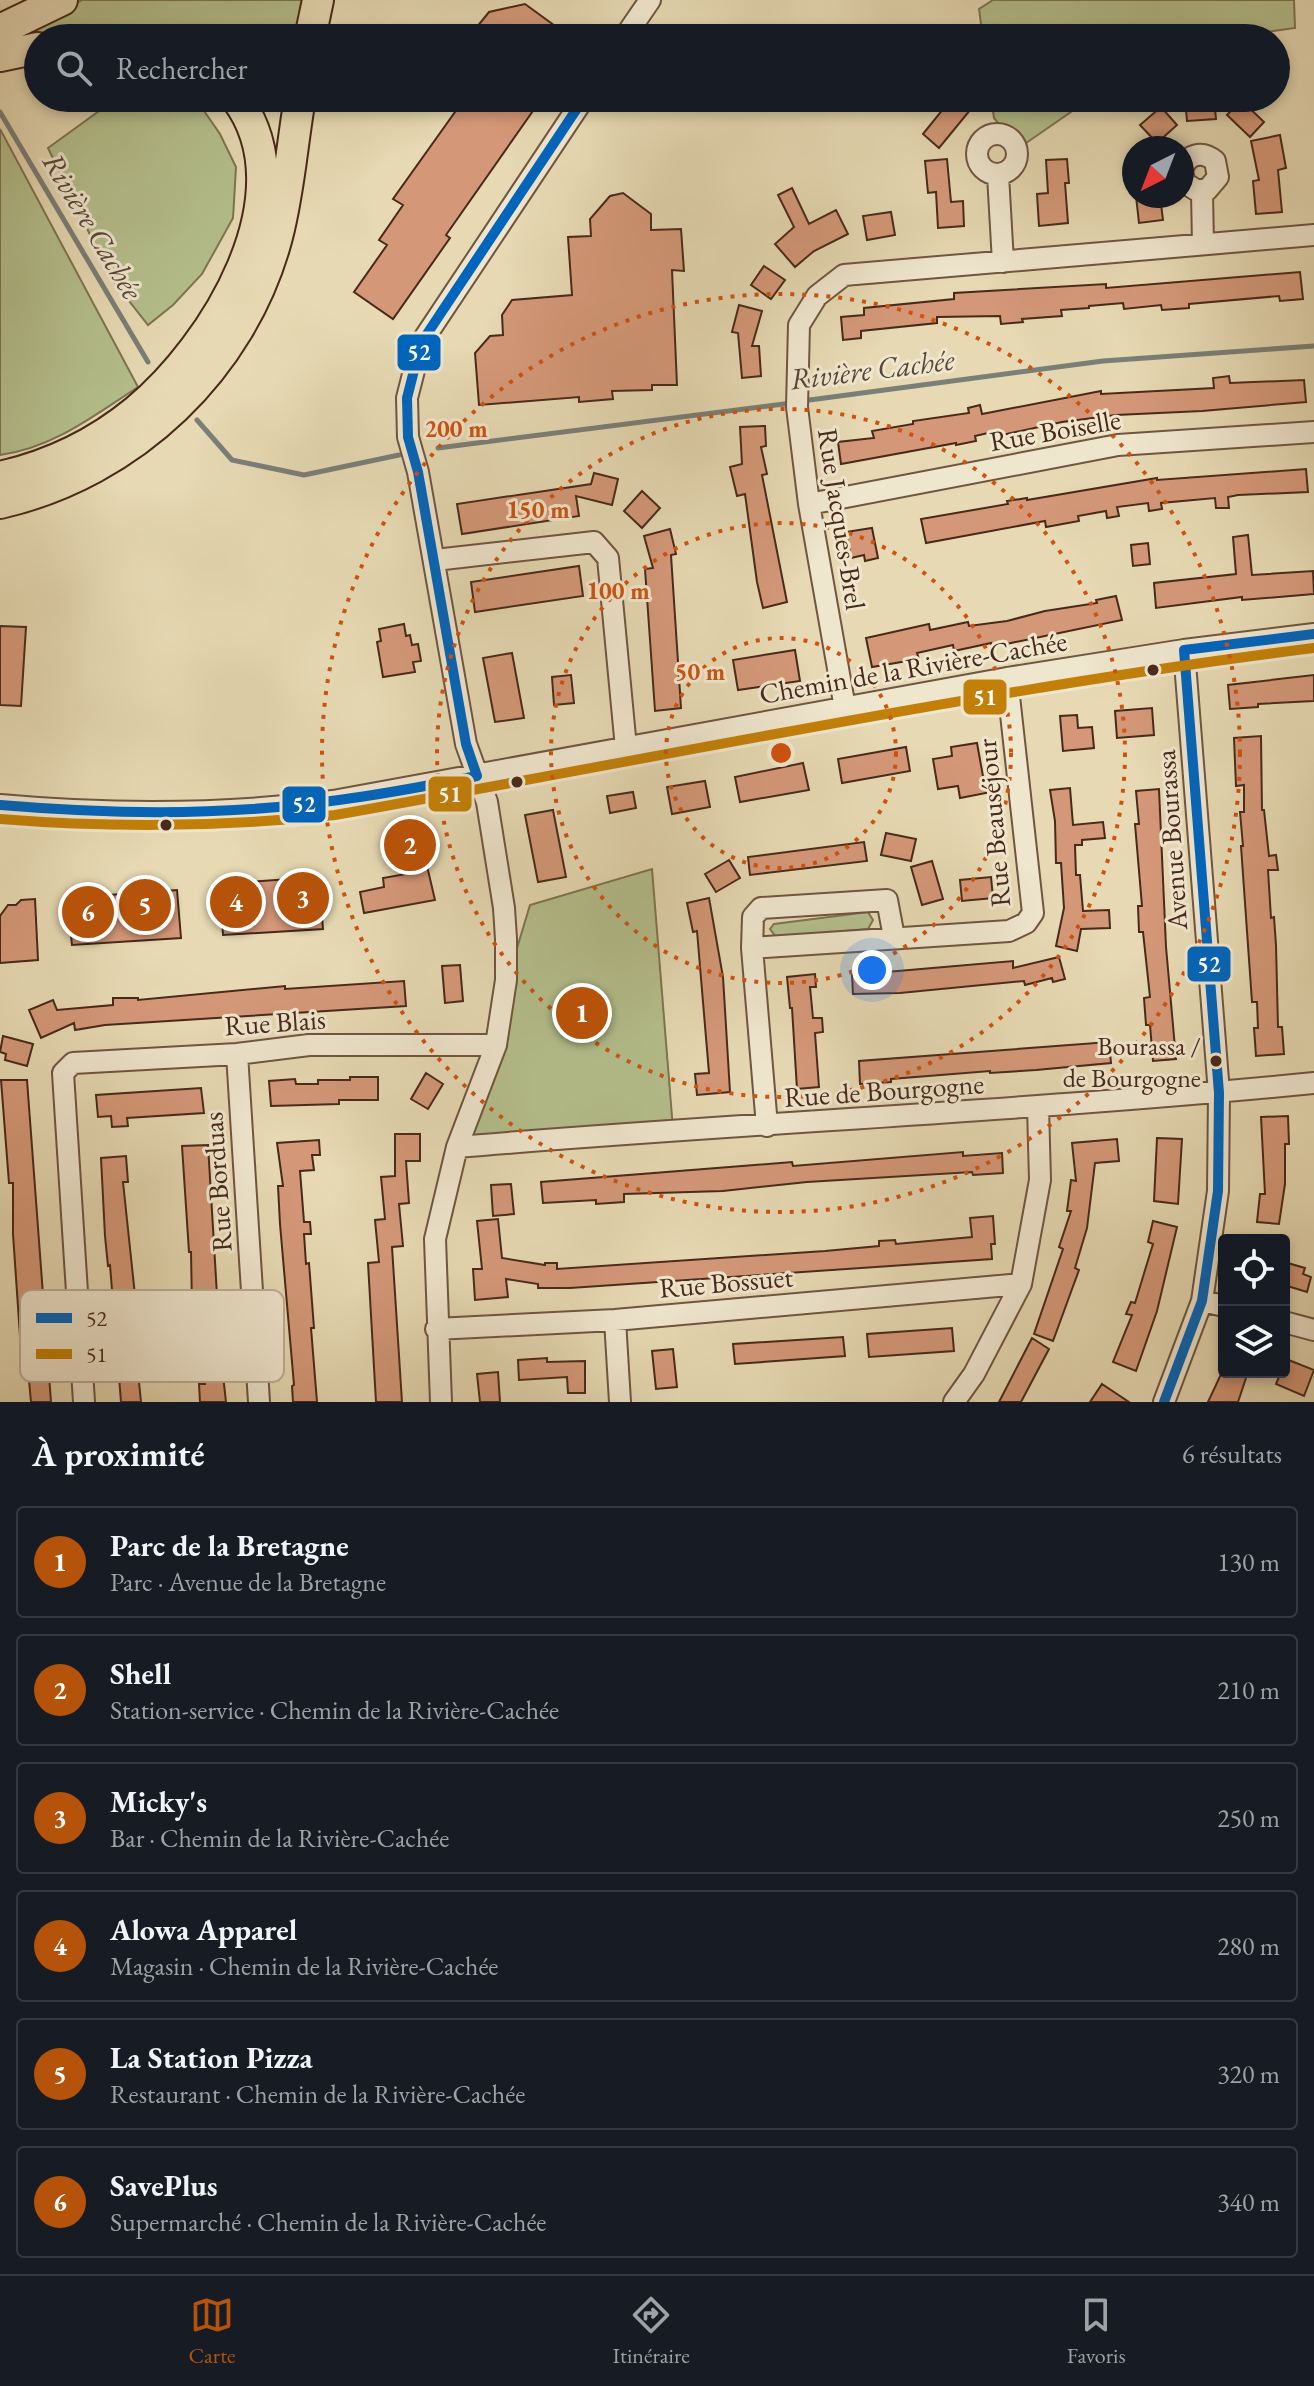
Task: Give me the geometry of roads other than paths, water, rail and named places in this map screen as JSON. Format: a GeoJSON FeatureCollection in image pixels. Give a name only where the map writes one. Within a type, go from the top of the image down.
{"type":"FeatureCollection","features":[{"type":"Feature","properties":{"kind":"highway"},"geometry":{"type":"LineString","coordinates":[[0,30],[62,0]]}},
{"type":"Feature","properties":{"kind":"highway"},"geometry":{"type":"LineString","coordinates":[[313,24],[318,0]]}},
{"type":"Feature","properties":{"kind":"highway"},"geometry":{"type":"LineString","coordinates":[[0,56],[24,51]]}},
{"type":"Feature","properties":{"kind":"highway"},"geometry":{"type":"LineString","coordinates":[[0,477],[72,452],[125,419],[175,373],[213,321],[245,258],[261,191],[261,152],[245,112]]}},
{"type":"Feature","properties":{"kind":"highway"},"geometry":{"type":"LineString","coordinates":[[0,503],[59,484],[119,453],[177,408],[218,360],[253,300],[276,239],[298,112]]}},
{"type":"Feature","properties":{"kind":"street"},"geometry":{"type":"LineString","coordinates":[[634,24],[650,0]]}},
{"type":"Feature","properties":{"kind":"street"},"geometry":{"type":"LineString","coordinates":[[441,1402],[435,1239],[457,1147],[496,1045],[506,980],[504,908],[487,802],[466,744],[435,560],[408,437],[407,398],[421,343],[575,112]]}},
{"type":"Feature","properties":{"kind":"street"},"geometry":{"type":"LineString","coordinates":[[1194,156],[1205,155],[1215,161],[1218,172],[1216,182],[1202,191],[1194,189]]}},
{"type":"Feature","properties":{"kind":"street"},"geometry":{"type":"LineString","coordinates":[[998,175],[1003,262]]}},
{"type":"Feature","properties":{"kind":"street"},"geometry":{"type":"LineString","coordinates":[[1202,191],[1203,245]]}},
{"type":"Feature","properties":{"kind":"street","name":"Rue Jacques-Brel"},"geometry":{"type":"LineString","coordinates":[[845,708],[809,504],[798,399],[799,325],[817,296],[844,275],[1314,235]]}},
{"type":"Feature","properties":{"kind":"street","name":"Rue Boiselle"},"geometry":{"type":"LineString","coordinates":[[809,504],[1118,445],[1314,432]]}},
{"type":"Feature","properties":{"kind":"street"},"geometry":{"type":"LineString","coordinates":[[435,560],[594,542],[608,558],[626,748]]}},
{"type":"Feature","properties":{"kind":"street","name":"Chemin de la Rivière-Cachée"},"geometry":{"type":"LineString","coordinates":[[0,805],[138,813],[265,809],[333,801],[1007,678],[1184,650],[1314,634]]}},
{"type":"Feature","properties":{"kind":"street","name":"Avenue Bourassa"},"geometry":{"type":"LineString","coordinates":[[1164,1402],[1202,1301],[1218,1191],[1219,1093],[1184,650]]}},
{"type":"Feature","properties":{"kind":"street","name":"Rue Beauséjour"},"geometry":{"type":"LineString","coordinates":[[752,948],[1009,931],[1026,923],[1033,913],[1007,678]]}},
{"type":"Feature","properties":{"kind":"street"},"geometry":{"type":"LineString","coordinates":[[767,1126],[752,948],[753,917],[761,908],[887,900],[894,937]]}},
{"type":"Feature","properties":{"kind":"street","name":"Rue Blais"},"geometry":{"type":"LineString","coordinates":[[77,1290],[63,1073],[73,1063],[237,1054],[309,1045],[496,1045]]}},
{"type":"Feature","properties":{"kind":"street","name":"Rue Borduas"},"geometry":{"type":"LineString","coordinates":[[237,1054],[252,1290]]}},
{"type":"Feature","properties":{"kind":"street","name":"Rue de Bourgogne"},"geometry":{"type":"LineString","coordinates":[[457,1147],[673,1129],[767,1126],[1038,1107],[1314,1083]]}},
{"type":"Feature","properties":{"kind":"street"},"geometry":{"type":"LineString","coordinates":[[954,1402],[974,1374],[1021,1284],[1040,1180],[1038,1107]]}},
{"type":"Feature","properties":{"kind":"street","name":"Rue Bossuet"},"geometry":{"type":"LineString","coordinates":[[436,1329],[615,1320],[1021,1284]]}},
{"type":"Feature","properties":{"kind":"street"},"geometry":{"type":"LineString","coordinates":[[1202,1301],[1218,1305]]}},
{"type":"Feature","properties":{"kind":"street"},"geometry":{"type":"LineString","coordinates":[[615,1320],[620,1402]]}},
{"type":"Feature","properties":{"kind":"street"},"geometry":{"type":"LineString","coordinates":[[1290,1324],[1314,1330]]}},
{"type":"Feature","properties":{"kind":"street","name":"Rue Blais"},"geometry":{"type":"LineString","coordinates":[[83,1382],[84,1402]]}},
{"type":"Feature","properties":{"kind":"street","name":"Rue Borduas"},"geometry":{"type":"LineString","coordinates":[[258,1382],[259,1402]]}},
{"type":"Feature","properties":{"kind":"waterway","name":"Rivière Cachée"},"geometry":{"type":"LineString","coordinates":[[0,112],[148,362]]}},
{"type":"Feature","properties":{"kind":"waterway","name":"Rivière Cachée"},"geometry":{"type":"LineString","coordinates":[[802,401],[1103,361],[1314,346]]}},
{"type":"Feature","properties":{"kind":"waterway","name":"Rivière Cachée"},"geometry":{"type":"LineString","coordinates":[[438,448],[792,403]]}},
{"type":"Feature","properties":{"kind":"waterway","name":"Rivière Cachée"},"geometry":{"type":"LineString","coordinates":[[197,420],[232,460],[304,475],[399,455]]}},
{"type":"Feature","properties":{"kind":"place","name":"Shell"},"geometry":{"type":"Point","coordinates":[410,845]}},
{"type":"Feature","properties":{"kind":"place","name":"Micky's"},"geometry":{"type":"Point","coordinates":[303,898]}},
{"type":"Feature","properties":{"kind":"place","name":"Alowa Apparel"},"geometry":{"type":"Point","coordinates":[236,902]}},
{"type":"Feature","properties":{"kind":"place","name":"La Station Pizza"},"geometry":{"type":"Point","coordinates":[145,905]}},
{"type":"Feature","properties":{"kind":"place","name":"SavePlus"},"geometry":{"type":"Point","coordinates":[88,912]}},
{"type":"Feature","properties":{"kind":"place","name":"Parc de la Bretagne"},"geometry":{"type":"Point","coordinates":[582,1013]}},
{"type":"Feature","properties":{"kind":"place","name":"Bourassa / de Bourgogne"},"geometry":{"type":"Point","coordinates":[1216,1061]}}]}
